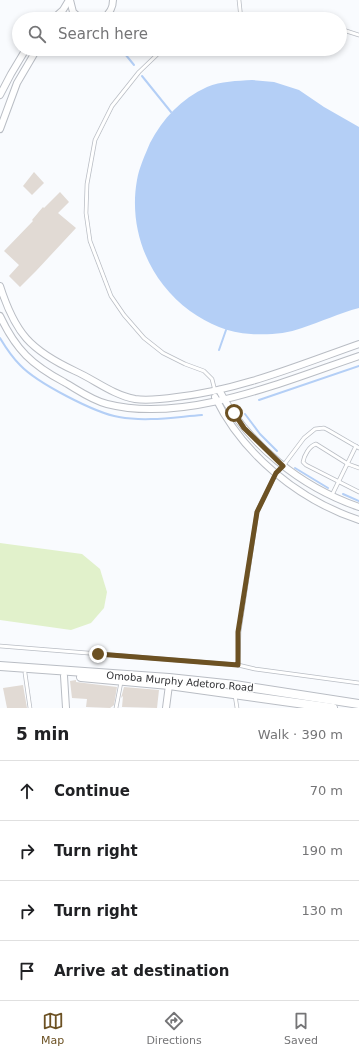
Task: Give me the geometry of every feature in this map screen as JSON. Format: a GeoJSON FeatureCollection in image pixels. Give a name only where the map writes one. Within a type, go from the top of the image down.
{"type":"FeatureCollection","features":[{"type":"Feature","properties":{"kind":"street"},"geometry":{"type":"LineString","coordinates":[[61,12],[70,0]]}},
{"type":"Feature","properties":{"kind":"street"},"geometry":{"type":"LineString","coordinates":[[70,0],[73,12]]}},
{"type":"Feature","properties":{"kind":"street"},"geometry":{"type":"LineString","coordinates":[[110,12],[114,0]]}},
{"type":"Feature","properties":{"kind":"street"},"geometry":{"type":"LineString","coordinates":[[0,95],[22,56]]}},
{"type":"Feature","properties":{"kind":"street"},"geometry":{"type":"LineString","coordinates":[[0,128],[17,83],[33,56]]}},
{"type":"Feature","properties":{"kind":"street"},"geometry":{"type":"LineString","coordinates":[[0,286],[15,324],[31,344],[47,357],[103,387],[136,399],[166,398],[216,391],[260,379],[359,344]]}},
{"type":"Feature","properties":{"kind":"street"},"geometry":{"type":"LineString","coordinates":[[0,316],[16,344],[38,367],[79,392],[105,404],[120,407],[149,409],[184,406],[224,399],[263,389],[359,356]]}},
{"type":"Feature","properties":{"kind":"street"},"geometry":{"type":"LineString","coordinates":[[216,391],[224,399],[244,428],[283,466],[332,496],[359,507]]}},
{"type":"Feature","properties":{"kind":"street"},"geometry":{"type":"LineString","coordinates":[[216,391],[217,400],[237,434],[255,454],[276,473],[289,484],[313,500],[343,515],[359,520]]}},
{"type":"Feature","properties":{"kind":"street","name":"Omoba Murphy Adetoro Road"},"geometry":{"type":"LineString","coordinates":[[0,666],[176,679],[235,685],[359,704]]}},
{"type":"Feature","properties":{"kind":"street","name":"Omoba Murphy Adetoro Road"},"geometry":{"type":"LineString","coordinates":[[0,671],[169,685],[235,693],[333,708]]}},
{"type":"Feature","properties":{"kind":"street"},"geometry":{"type":"LineString","coordinates":[[64,676],[66,708]]}},
{"type":"Feature","properties":{"kind":"street"},"geometry":{"type":"LineString","coordinates":[[166,708],[169,685]]}},
{"type":"Feature","properties":{"kind":"lane"},"geometry":{"type":"LineString","coordinates":[[239,0],[240,12]]}},
{"type":"Feature","properties":{"kind":"lane"},"geometry":{"type":"LineString","coordinates":[[347,31],[359,35]]}},
{"type":"Feature","properties":{"kind":"lane"},"geometry":{"type":"LineString","coordinates":[[156,56],[139,72],[112,106],[96,140],[86,184],[86,213],[90,242],[110,296],[124,315],[144,338],[163,352],[185,364],[204,371],[212,379],[216,391]]}},
{"type":"Feature","properties":{"kind":"lane"},"geometry":{"type":"LineString","coordinates":[[238,665],[238,632],[257,512],[276,473],[304,438],[315,428],[324,428],[358,447],[338,482],[332,496]]}},
{"type":"Feature","properties":{"kind":"lane"},"geometry":{"type":"LineString","coordinates":[[359,468],[348,464],[316,444],[312,445],[303,462],[306,465],[359,492]]}},
{"type":"Feature","properties":{"kind":"lane"},"geometry":{"type":"LineString","coordinates":[[0,646],[238,665],[255,669],[359,683]]}},
{"type":"Feature","properties":{"kind":"lane"},"geometry":{"type":"LineString","coordinates":[[25,673],[30,708]]}},
{"type":"Feature","properties":{"kind":"lane"},"geometry":{"type":"LineString","coordinates":[[116,708],[121,681]]}},
{"type":"Feature","properties":{"kind":"lane"},"geometry":{"type":"LineString","coordinates":[[235,693],[237,708]]}},
{"type":"Feature","properties":{"kind":"green space"},"geometry":{"type":"Polygon","coordinates":[[[0,543],[82,554],[100,569],[107,592],[104,608],[91,623],[71,630],[0,620],[0,543]]]}},
{"type":"Feature","properties":{"kind":"water"},"geometry":{"type":"Polygon","coordinates":[[[252,80],[274,82],[299,90],[324,107],[359,127],[359,308],[344,312],[309,326],[290,332],[277,334],[234,332],[212,324],[190,311],[163,285],[153,270],[139,236],[136,217],[135,199],[139,171],[150,143],[167,117],[189,97],[207,87],[223,82],[252,80]]]}},
{"type":"Feature","properties":{"kind":"building"},"geometry":{"type":"Polygon","coordinates":[[[34,172],[44,183],[32,195],[23,186],[34,172]]]}},
{"type":"Feature","properties":{"kind":"building"},"geometry":{"type":"Polygon","coordinates":[[[60,192],[69,202],[58,213],[76,228],[20,287],[9,276],[19,265],[4,251],[33,221],[32,220],[43,207],[44,208],[60,192]]]}},
{"type":"Feature","properties":{"kind":"building"},"geometry":{"type":"Polygon","coordinates":[[[76,680],[76,682],[117,687],[114,705],[110,708],[86,707],[87,699],[72,698],[70,681],[76,680]]]}},
{"type":"Feature","properties":{"kind":"building"},"geometry":{"type":"Polygon","coordinates":[[[23,685],[27,708],[7,708],[3,688],[23,685]]]}},
{"type":"Feature","properties":{"kind":"building"},"geometry":{"type":"Polygon","coordinates":[[[124,687],[159,690],[157,708],[122,707],[123,696],[121,698],[124,687]]]}},
{"type":"Feature","properties":{"kind":"waterway"},"geometry":{"type":"LineString","coordinates":[[127,56],[134,65]]}},
{"type":"Feature","properties":{"kind":"waterway"},"geometry":{"type":"LineString","coordinates":[[142,76],[171,112]]}},
{"type":"Feature","properties":{"kind":"waterway"},"geometry":{"type":"LineString","coordinates":[[219,350],[226,330]]}},
{"type":"Feature","properties":{"kind":"waterway"},"geometry":{"type":"LineString","coordinates":[[0,338],[14,359],[28,372],[52,388],[96,410],[119,417],[140,419],[160,419],[202,415]]}},
{"type":"Feature","properties":{"kind":"waterway"},"geometry":{"type":"LineString","coordinates":[[259,400],[359,366]]}},
{"type":"Feature","properties":{"kind":"waterway"},"geometry":{"type":"LineString","coordinates":[[245,414],[260,434],[277,451]]}},
{"type":"Feature","properties":{"kind":"waterway"},"geometry":{"type":"LineString","coordinates":[[295,468],[328,488]]}},
{"type":"Feature","properties":{"kind":"waterway"},"geometry":{"type":"LineString","coordinates":[[343,494],[359,501]]}},
{"type":"Feature","properties":{"kind":"route"},"geometry":{"type":"LineString","coordinates":[[98,654],[238,665],[238,632],[257,512],[276,473],[283,466],[244,428],[234,413]]}}]}
